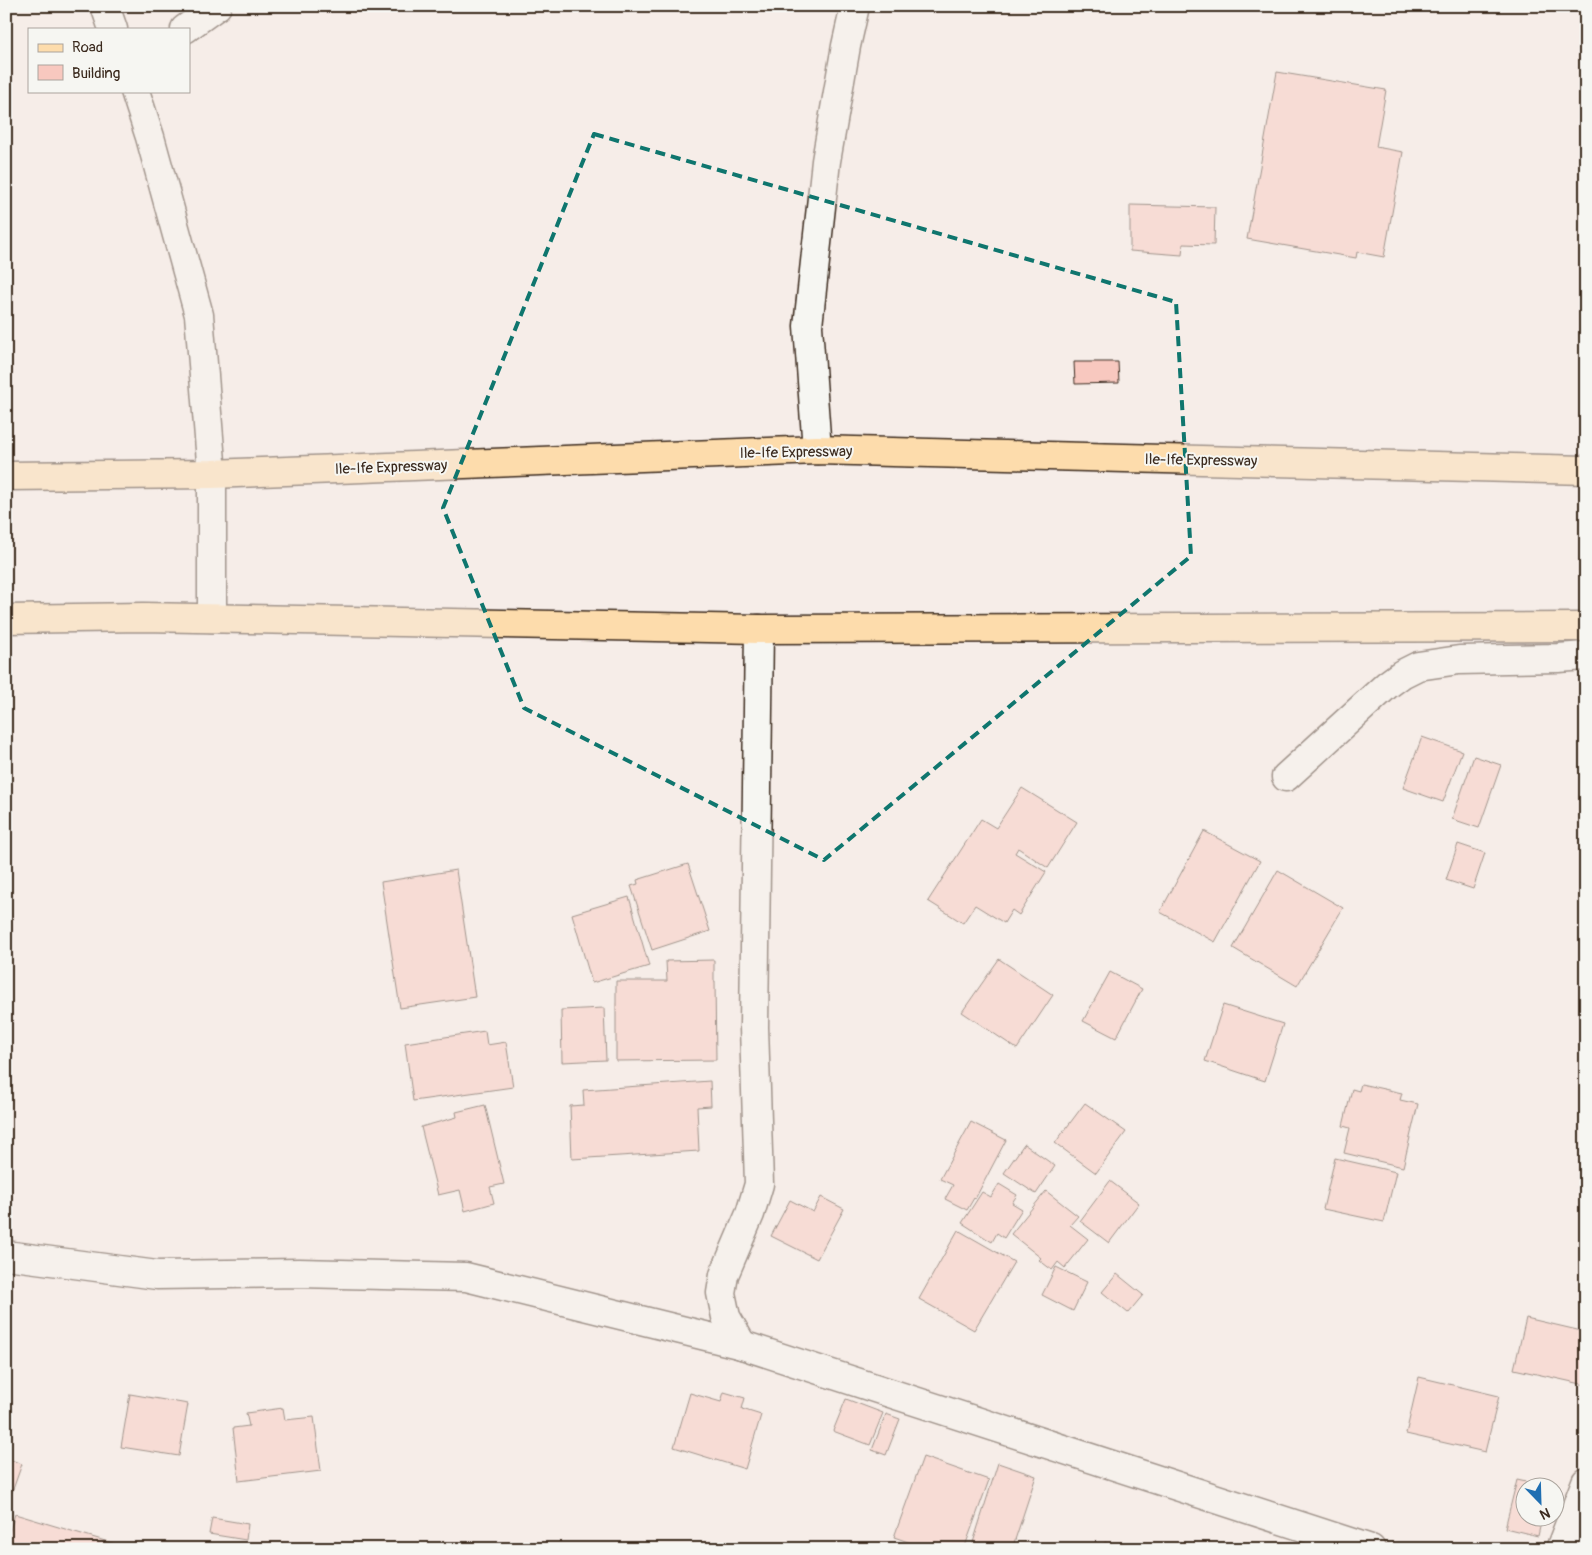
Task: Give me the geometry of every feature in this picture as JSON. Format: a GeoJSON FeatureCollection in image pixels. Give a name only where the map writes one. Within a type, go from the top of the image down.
{"type":"FeatureCollection","features":[{"type":"Feature","properties":{"kind":"main road","name":"Ile-Ife Expressway"},"geometry":{"type":"LineString","coordinates":[[6,476],[212,474],[817,450],[1586,470]]}},
{"type":"Feature","properties":{"kind":"main road"},"geometry":{"type":"LineString","coordinates":[[6,619],[142,617],[759,629],[1586,627]]}},
{"type":"Feature","properties":{"kind":"street"},"geometry":{"type":"LineString","coordinates":[[105,6],[113,28]]}},
{"type":"Feature","properties":{"kind":"street"},"geometry":{"type":"LineString","coordinates":[[186,28],[217,6]]}},
{"type":"Feature","properties":{"kind":"street"},"geometry":{"type":"LineString","coordinates":[[817,450],[808,326],[826,160],[854,6]]}},
{"type":"Feature","properties":{"kind":"street"},"geometry":{"type":"LineString","coordinates":[[135,92],[150,137],[200,315],[212,474],[212,618]]}},
{"type":"Feature","properties":{"kind":"street"},"geometry":{"type":"LineString","coordinates":[[742,1345],[726,1317],[721,1293],[724,1275],[750,1214],[759,1184],[754,1027],[759,629]]}},
{"type":"Feature","properties":{"kind":"street"},"geometry":{"type":"LineString","coordinates":[[1286,777],[1387,685],[1402,674],[1418,666],[1459,660],[1586,656]]}},
{"type":"Feature","properties":{"kind":"street"},"geometry":{"type":"LineString","coordinates":[[6,1255],[157,1275],[299,1273],[466,1276],[742,1345],[1371,1549]]}},
{"type":"Feature","properties":{"kind":"street"},"geometry":{"type":"LineString","coordinates":[[1560,1549],[1586,1482]]}},
{"type":"Feature","properties":{"kind":"highlighted area"},"geometry":{"type":"Polygon","coordinates":[[[594,134],[1176,302],[1191,556],[824,860],[524,708],[443,508],[594,134]]]}},
{"type":"Feature","properties":{"kind":"building"},"geometry":{"type":"Polygon","coordinates":[[[1277,72],[1386,90],[1376,147],[1403,152],[1384,257],[1357,252],[1356,258],[1247,239],[1277,72]]]}},
{"type":"Feature","properties":{"kind":"building"},"geometry":{"type":"Polygon","coordinates":[[[1130,205],[1215,207],[1214,245],[1183,244],[1182,255],[1130,251],[1130,205]]]}},
{"type":"Feature","properties":{"kind":"building"},"geometry":{"type":"Polygon","coordinates":[[[1074,362],[1118,362],[1119,383],[1075,384],[1074,362]]]}},
{"type":"Feature","properties":{"kind":"building"},"geometry":{"type":"Polygon","coordinates":[[[1422,737],[1462,751],[1443,802],[1403,788],[1422,737]]]}},
{"type":"Feature","properties":{"kind":"building"},"geometry":{"type":"Polygon","coordinates":[[[1474,756],[1501,765],[1479,828],[1452,819],[1474,756]]]}},
{"type":"Feature","properties":{"kind":"building"},"geometry":{"type":"Polygon","coordinates":[[[1022,788],[1077,822],[1048,868],[1018,848],[1015,853],[1046,872],[1019,915],[1012,910],[1004,923],[975,905],[963,923],[928,901],[981,819],[996,828],[1022,788]]]}},
{"type":"Feature","properties":{"kind":"building"},"geometry":{"type":"Polygon","coordinates":[[[1204,831],[1260,861],[1215,942],[1160,912],[1204,831]]]}},
{"type":"Feature","properties":{"kind":"building"},"geometry":{"type":"Polygon","coordinates":[[[1458,844],[1485,853],[1473,889],[1446,880],[1458,844]]]}},
{"type":"Feature","properties":{"kind":"building"},"geometry":{"type":"Polygon","coordinates":[[[688,864],[710,931],[652,950],[631,886],[638,884],[637,880],[688,864]]]}},
{"type":"Feature","properties":{"kind":"building"},"geometry":{"type":"Polygon","coordinates":[[[456,870],[475,997],[400,1008],[381,882],[456,870]]]}},
{"type":"Feature","properties":{"kind":"building"},"geometry":{"type":"Polygon","coordinates":[[[1278,870],[1343,908],[1297,986],[1233,948],[1278,870]]]}},
{"type":"Feature","properties":{"kind":"building"},"geometry":{"type":"Polygon","coordinates":[[[629,897],[649,966],[592,983],[572,914],[629,897]]]}},
{"type":"Feature","properties":{"kind":"building"},"geometry":{"type":"Polygon","coordinates":[[[999,959],[1053,995],[1017,1049],[962,1012],[999,959]]]}},
{"type":"Feature","properties":{"kind":"building"},"geometry":{"type":"Polygon","coordinates":[[[714,960],[716,1060],[616,1061],[616,981],[667,981],[666,961],[714,960]]]}},
{"type":"Feature","properties":{"kind":"building"},"geometry":{"type":"Polygon","coordinates":[[[1110,972],[1142,989],[1116,1038],[1083,1021],[1110,972]]]}},
{"type":"Feature","properties":{"kind":"building"},"geometry":{"type":"Polygon","coordinates":[[[1223,1005],[1283,1024],[1265,1081],[1205,1061],[1223,1005]]]}},
{"type":"Feature","properties":{"kind":"building"},"geometry":{"type":"Polygon","coordinates":[[[604,1008],[606,1060],[562,1062],[561,1010],[604,1008]]]}},
{"type":"Feature","properties":{"kind":"building"},"geometry":{"type":"Polygon","coordinates":[[[485,1031],[487,1045],[506,1042],[513,1087],[413,1101],[405,1043],[485,1031]]]}},
{"type":"Feature","properties":{"kind":"building"},"geometry":{"type":"Polygon","coordinates":[[[710,1081],[711,1106],[697,1107],[699,1151],[572,1159],[570,1106],[584,1105],[583,1090],[710,1081]]]}},
{"type":"Feature","properties":{"kind":"building"},"geometry":{"type":"Polygon","coordinates":[[[1361,1084],[1402,1093],[1400,1100],[1418,1104],[1403,1167],[1344,1153],[1350,1128],[1343,1126],[1352,1089],[1359,1091],[1361,1084]]]}},
{"type":"Feature","properties":{"kind":"building"},"geometry":{"type":"Polygon","coordinates":[[[1085,1103],[1126,1132],[1096,1173],[1055,1143],[1085,1103]]]}},
{"type":"Feature","properties":{"kind":"building"},"geometry":{"type":"Polygon","coordinates":[[[485,1105],[504,1184],[490,1187],[494,1203],[465,1211],[460,1190],[438,1195],[421,1127],[457,1117],[456,1112],[485,1105]]]}},
{"type":"Feature","properties":{"kind":"building"},"geometry":{"type":"Polygon","coordinates":[[[971,1122],[1006,1140],[975,1199],[967,1210],[945,1199],[953,1185],[940,1179],[971,1122]]]}},
{"type":"Feature","properties":{"kind":"building"},"geometry":{"type":"Polygon","coordinates":[[[1024,1144],[1055,1166],[1036,1194],[1004,1173],[1024,1144]]]}},
{"type":"Feature","properties":{"kind":"building"},"geometry":{"type":"Polygon","coordinates":[[[1335,1158],[1396,1172],[1384,1222],[1323,1209],[1335,1158]]]}},
{"type":"Feature","properties":{"kind":"building"},"geometry":{"type":"Polygon","coordinates":[[[1110,1181],[1139,1203],[1109,1243],[1080,1221],[1110,1181]]]}},
{"type":"Feature","properties":{"kind":"building"},"geometry":{"type":"Polygon","coordinates":[[[999,1184],[1017,1195],[1012,1203],[1022,1209],[1004,1238],[997,1233],[992,1242],[962,1223],[982,1192],[991,1197],[999,1184]]]}},
{"type":"Feature","properties":{"kind":"building"},"geometry":{"type":"Polygon","coordinates":[[[1046,1191],[1078,1216],[1070,1225],[1088,1239],[1065,1268],[1058,1262],[1052,1270],[1039,1260],[1041,1258],[1011,1234],[1046,1191]]]}},
{"type":"Feature","properties":{"kind":"building"},"geometry":{"type":"Polygon","coordinates":[[[821,1197],[844,1209],[817,1259],[771,1236],[790,1200],[813,1212],[821,1197]]]}},
{"type":"Feature","properties":{"kind":"building"},"geometry":{"type":"Polygon","coordinates":[[[958,1230],[1014,1262],[974,1330],[919,1299],[958,1230]]]}},
{"type":"Feature","properties":{"kind":"building"},"geometry":{"type":"Polygon","coordinates":[[[1056,1267],[1087,1282],[1073,1311],[1042,1295],[1056,1267]]]}},
{"type":"Feature","properties":{"kind":"building"},"geometry":{"type":"Polygon","coordinates":[[[1117,1274],[1143,1295],[1128,1313],[1102,1292],[1117,1274]]]}},
{"type":"Feature","properties":{"kind":"building"},"geometry":{"type":"Polygon","coordinates":[[[1526,1318],[1586,1332],[1586,1385],[1514,1369],[1526,1318]]]}},
{"type":"Feature","properties":{"kind":"building"},"geometry":{"type":"Polygon","coordinates":[[[1419,1377],[1499,1396],[1485,1452],[1406,1434],[1419,1377]]]}},
{"type":"Feature","properties":{"kind":"building"},"geometry":{"type":"Polygon","coordinates":[[[724,1392],[745,1398],[742,1409],[761,1415],[745,1469],[674,1447],[690,1393],[721,1402],[724,1392]]]}},
{"type":"Feature","properties":{"kind":"building"},"geometry":{"type":"Polygon","coordinates":[[[130,1394],[188,1404],[179,1456],[121,1447],[130,1394]]]}},
{"type":"Feature","properties":{"kind":"building"},"geometry":{"type":"Polygon","coordinates":[[[846,1399],[883,1413],[870,1445],[833,1431],[846,1399]]]}},
{"type":"Feature","properties":{"kind":"building"},"geometry":{"type":"Polygon","coordinates":[[[283,1408],[285,1420],[314,1417],[321,1471],[239,1481],[233,1428],[249,1426],[246,1413],[283,1408]]]}},
{"type":"Feature","properties":{"kind":"building"},"geometry":{"type":"Polygon","coordinates":[[[886,1414],[900,1419],[886,1455],[872,1450],[886,1414]]]}},
{"type":"Feature","properties":{"kind":"building"},"geometry":{"type":"Polygon","coordinates":[[[923,1457],[989,1480],[964,1549],[928,1549],[894,1537],[923,1457]]]}},
{"type":"Feature","properties":{"kind":"building"},"geometry":{"type":"Polygon","coordinates":[[[6,1458],[22,1464],[7,1506],[6,1506],[6,1458]]]}},
{"type":"Feature","properties":{"kind":"building"},"geometry":{"type":"Polygon","coordinates":[[[998,1463],[1036,1476],[1012,1549],[971,1549],[998,1463]]]}},
{"type":"Feature","properties":{"kind":"building"},"geometry":{"type":"Polygon","coordinates":[[[1514,1492],[1514,1528],[1540,1528],[1538,1536],[1505,1528],[1514,1492]]]}},
{"type":"Feature","properties":{"kind":"building"},"geometry":{"type":"Polygon","coordinates":[[[15,1514],[132,1549],[37,1549],[7,1540],[15,1514]]]}},
{"type":"Feature","properties":{"kind":"building"},"geometry":{"type":"Polygon","coordinates":[[[212,1518],[248,1524],[246,1540],[209,1534],[212,1518]]]}},
{"type":"Feature","properties":{"kind":"building"},"geometry":{"type":"Polygon","coordinates":[[[1105,1542],[1119,1549],[1101,1549],[1105,1542]]]}}]}
